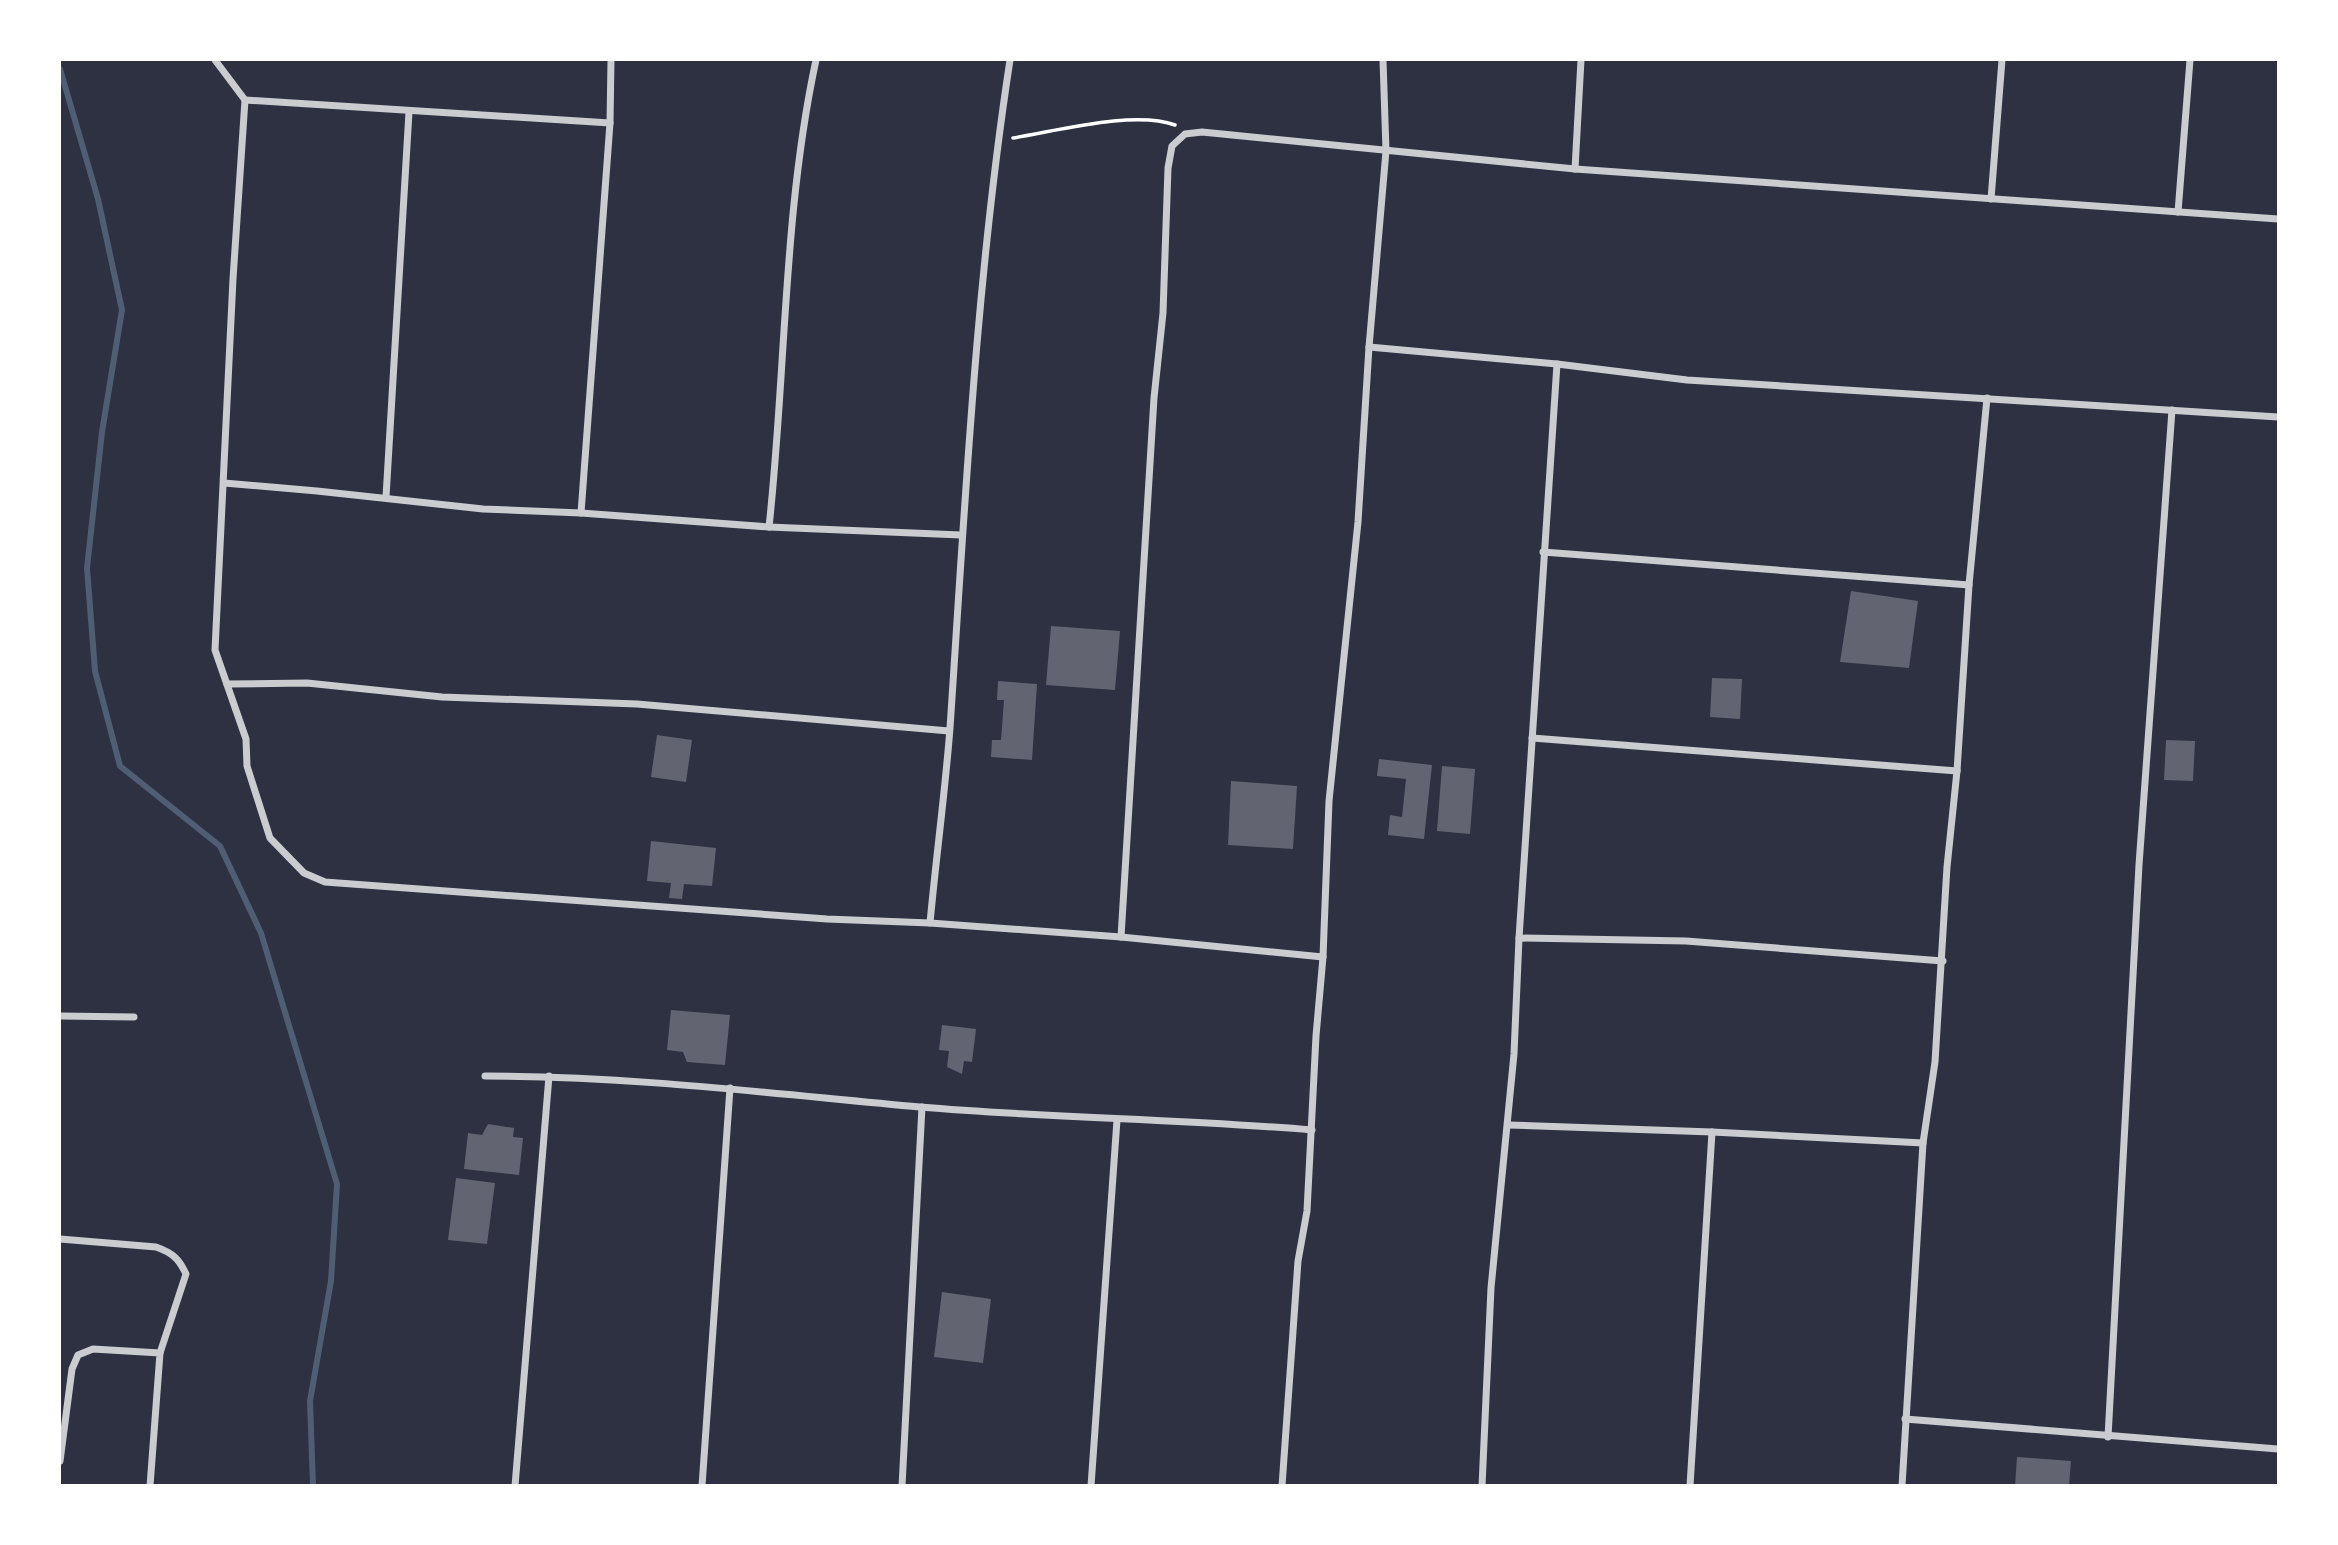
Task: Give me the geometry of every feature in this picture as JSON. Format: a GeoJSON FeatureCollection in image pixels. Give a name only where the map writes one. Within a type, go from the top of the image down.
{"type":"FeatureCollection","features":[{"type":"Feature","properties":{"kind":"street"},"geometry":{"type":"LineString","coordinates":[[215,60],[245,100],[233,279],[215,650],[246,739],[247,766],[270,838],[304,873],[325,882],[827,919],[930,923],[1121,937],[1323,957]]}},
{"type":"Feature","properties":{"kind":"street"},"geometry":{"type":"LineString","coordinates":[[580,513],[610,123],[611,60]]}},
{"type":"Feature","properties":{"kind":"street"},"geometry":{"type":"LineString","coordinates":[[769,527],[778,443],[793,208],[805,112],[816,60]]}},
{"type":"Feature","properties":{"kind":"street"},"geometry":{"type":"LineString","coordinates":[[930,923],[949,731],[961,535],[998,141],[1010,60]]}},
{"type":"Feature","properties":{"kind":"street"},"geometry":{"type":"LineString","coordinates":[[1282,1486],[1298,1261],[1307,1211],[1323,957],[1329,801],[1358,522],[1385,151],[1382,60]]}},
{"type":"Feature","properties":{"kind":"street"},"geometry":{"type":"LineString","coordinates":[[1575,169],[1581,60]]}},
{"type":"Feature","properties":{"kind":"street"},"geometry":{"type":"LineString","coordinates":[[1992,199],[2002,60]]}},
{"type":"Feature","properties":{"kind":"street"},"geometry":{"type":"LineString","coordinates":[[2178,212],[2190,60]]}},
{"type":"Feature","properties":{"kind":"street"},"geometry":{"type":"LineString","coordinates":[[245,100],[610,123]]}},
{"type":"Feature","properties":{"kind":"street"},"geometry":{"type":"LineString","coordinates":[[386,498],[409,112]]}},
{"type":"Feature","properties":{"kind":"street"},"geometry":{"type":"LineString","coordinates":[[1121,937],[1154,398],[1163,313],[1168,168],[1172,146],[1185,134],[1202,132],[1575,169],[2278,219]]}},
{"type":"Feature","properties":{"kind":"street"},"geometry":{"type":"LineString","coordinates":[[1369,347],[1557,364],[1688,380],[2278,417]]}},
{"type":"Feature","properties":{"kind":"street"},"geometry":{"type":"LineString","coordinates":[[1482,1486],[1491,1288],[1514,1055],[1519,938],[1557,364]]}},
{"type":"Feature","properties":{"kind":"street"},"geometry":{"type":"LineString","coordinates":[[1902,1486],[1923,1143],[1935,1062],[1969,585],[1987,398]]}},
{"type":"Feature","properties":{"kind":"street"},"geometry":{"type":"LineString","coordinates":[[2108,1437],[2139,865],[2172,410]]}},
{"type":"Feature","properties":{"kind":"street"},"geometry":{"type":"LineString","coordinates":[[224,483],[484,509],[769,527],[961,535]]}},
{"type":"Feature","properties":{"kind":"street"},"geometry":{"type":"LineString","coordinates":[[1544,552],[1969,585]]}},
{"type":"Feature","properties":{"kind":"street"},"geometry":{"type":"LineString","coordinates":[[227,684],[307,683],[442,697],[637,704],[949,731]]}},
{"type":"Feature","properties":{"kind":"street"},"geometry":{"type":"LineString","coordinates":[[1532,738],[1957,771]]}},
{"type":"Feature","properties":{"kind":"street"},"geometry":{"type":"LineString","coordinates":[[1519,938],[1686,941],[1942,961]]}},
{"type":"Feature","properties":{"kind":"street"},"geometry":{"type":"LineString","coordinates":[[60,1016],[134,1017]]}},
{"type":"Feature","properties":{"kind":"street"},"geometry":{"type":"LineString","coordinates":[[485,1076],[549,1076],[730,1088],[922,1107],[1117,1120],[1222,1122],[1312,1130]]}},
{"type":"Feature","properties":{"kind":"street"},"geometry":{"type":"LineString","coordinates":[[515,1486],[549,1076]]}},
{"type":"Feature","properties":{"kind":"street"},"geometry":{"type":"LineString","coordinates":[[702,1486],[730,1088]]}},
{"type":"Feature","properties":{"kind":"street"},"geometry":{"type":"LineString","coordinates":[[902,1486],[922,1107]]}},
{"type":"Feature","properties":{"kind":"street"},"geometry":{"type":"LineString","coordinates":[[1091,1486],[1117,1120]]}},
{"type":"Feature","properties":{"kind":"street"},"geometry":{"type":"LineString","coordinates":[[1508,1125],[1923,1143]]}},
{"type":"Feature","properties":{"kind":"street"},"geometry":{"type":"LineString","coordinates":[[1690,1486],[1712,1132]]}},
{"type":"Feature","properties":{"kind":"street"},"geometry":{"type":"LineString","coordinates":[[60,1239],[156,1247],[170,1252],[179,1260],[186,1274],[160,1353],[150,1486]]}},
{"type":"Feature","properties":{"kind":"street"},"geometry":{"type":"LineString","coordinates":[[60,1461],[72,1369],[78,1355],[93,1349],[160,1353]]}},
{"type":"Feature","properties":{"kind":"street"},"geometry":{"type":"LineString","coordinates":[[1905,1419],[2278,1449]]}},
{"type":"Feature","properties":{"kind":"path"},"geometry":{"type":"LineString","coordinates":[[998,141],[1136,120],[1174,124],[1185,134]]}},
{"type":"Feature","properties":{"kind":"building"},"geometry":{"type":"Polygon","coordinates":[[[1851,591],[1918,601],[1909,668],[1840,662],[1851,591]]]}},
{"type":"Feature","properties":{"kind":"building"},"geometry":{"type":"Polygon","coordinates":[[[1051,626],[1120,631],[1115,690],[1046,685],[1051,626]]]}},
{"type":"Feature","properties":{"kind":"building"},"geometry":{"type":"Polygon","coordinates":[[[1712,678],[1742,679],[1740,719],[1710,717],[1712,678]]]}},
{"type":"Feature","properties":{"kind":"building"},"geometry":{"type":"Polygon","coordinates":[[[998,681],[1037,684],[1032,760],[991,757],[992,740],[1001,740],[1004,700],[997,700],[998,681]]]}},
{"type":"Feature","properties":{"kind":"building"},"geometry":{"type":"Polygon","coordinates":[[[657,735],[692,740],[686,782],[651,777],[657,735]]]}},
{"type":"Feature","properties":{"kind":"building"},"geometry":{"type":"Polygon","coordinates":[[[2166,740],[2195,741],[2193,781],[2164,780],[2166,740]]]}},
{"type":"Feature","properties":{"kind":"building"},"geometry":{"type":"Polygon","coordinates":[[[1379,759],[1432,765],[1424,839],[1388,835],[1390,815],[1402,817],[1406,779],[1377,776],[1379,759]]]}},
{"type":"Feature","properties":{"kind":"building"},"geometry":{"type":"Polygon","coordinates":[[[1442,766],[1475,769],[1470,834],[1437,831],[1442,766]]]}},
{"type":"Feature","properties":{"kind":"building"},"geometry":{"type":"Polygon","coordinates":[[[1231,781],[1297,786],[1293,849],[1228,845],[1231,781]]]}},
{"type":"Feature","properties":{"kind":"building"},"geometry":{"type":"Polygon","coordinates":[[[651,841],[716,848],[712,886],[684,884],[682,899],[669,898],[671,883],[647,881],[651,841]]]}},
{"type":"Feature","properties":{"kind":"building"},"geometry":{"type":"Polygon","coordinates":[[[671,1010],[730,1015],[725,1065],[687,1062],[683,1052],[667,1050],[671,1010]]]}},
{"type":"Feature","properties":{"kind":"building"},"geometry":{"type":"Polygon","coordinates":[[[942,1025],[976,1029],[972,1062],[964,1061],[962,1074],[947,1067],[949,1051],[939,1050],[942,1025]]]}},
{"type":"Feature","properties":{"kind":"building"},"geometry":{"type":"Polygon","coordinates":[[[488,1124],[514,1128],[513,1137],[523,1138],[519,1175],[464,1169],[468,1133],[482,1135],[488,1124]]]}},
{"type":"Feature","properties":{"kind":"building"},"geometry":{"type":"Polygon","coordinates":[[[456,1178],[495,1183],[487,1244],[448,1240],[456,1178]]]}},
{"type":"Feature","properties":{"kind":"building"},"geometry":{"type":"Polygon","coordinates":[[[942,1292],[991,1299],[983,1363],[934,1357],[942,1292]]]}},
{"type":"Feature","properties":{"kind":"building"},"geometry":{"type":"Polygon","coordinates":[[[2017,1457],[2071,1461],[2069,1486],[2015,1486],[2017,1457]]]}},
{"type":"Feature","properties":{"kind":"waterway"},"geometry":{"type":"LineString","coordinates":[[60,69],[98,199],[122,310],[102,432],[87,568],[95,671],[120,766],[220,846],[261,933],[337,1184],[331,1281],[310,1401],[313,1486]]}}]}
